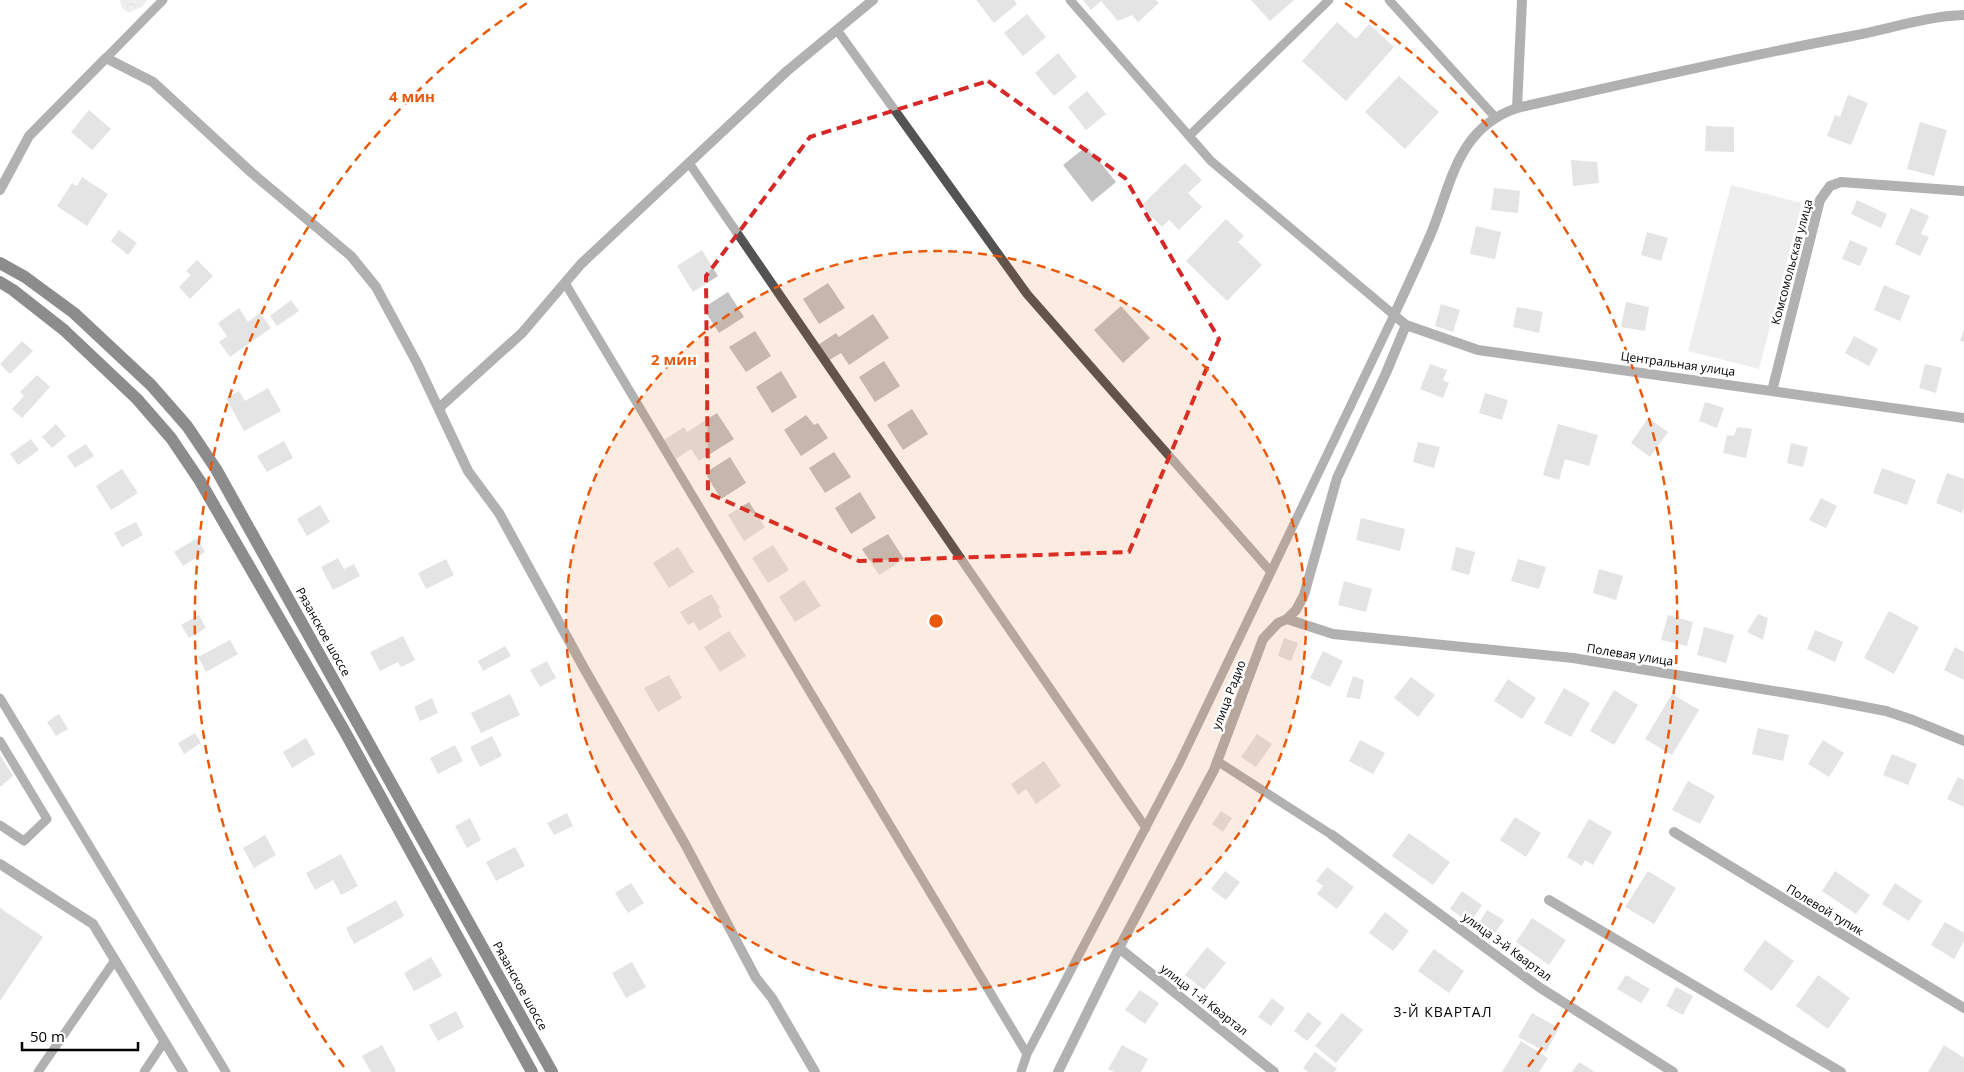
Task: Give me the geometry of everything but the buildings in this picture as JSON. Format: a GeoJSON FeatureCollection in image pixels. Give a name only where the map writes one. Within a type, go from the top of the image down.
{"type":"FeatureCollection","features":[{"type":"Feature","properties":{"kind":"main road","name":"Рязанское шоссе"},"geometry":{"type":"LineString","coordinates":[[0,263],[25,277],[74,313],[151,385],[187,426],[225,486],[552,1072]]}},
{"type":"Feature","properties":{"kind":"main road"},"geometry":{"type":"LineString","coordinates":[[0,282],[64,330],[137,399],[171,438],[205,490],[345,732],[532,1072]]}},
{"type":"Feature","properties":{"kind":"street"},"geometry":{"type":"LineString","coordinates":[[438,408],[522,333],[581,264],[787,71],[873,0]]}},
{"type":"Feature","properties":{"kind":"street"},"geometry":{"type":"LineString","coordinates":[[1517,108],[1522,0]]}},
{"type":"Feature","properties":{"kind":"street"},"geometry":{"type":"LineString","coordinates":[[1394,315],[1431,232],[1458,158],[1480,128],[1496,117],[1517,108],[1817,42],[1946,16],[1964,15]]}},
{"type":"Feature","properties":{"kind":"street"},"geometry":{"type":"LineString","coordinates":[[0,190],[29,136],[106,58],[153,82],[252,173],[352,256],[376,287],[468,471],[499,513],[585,670],[685,844],[756,978],[772,998],[815,1072]]}},
{"type":"Feature","properties":{"kind":"street","name":"Комсомольская улица"},"geometry":{"type":"LineString","coordinates":[[1772,391],[1820,200],[1830,186],[1841,182],[1964,191]]}},
{"type":"Feature","properties":{"kind":"street","name":"Центральная улица"},"geometry":{"type":"LineString","coordinates":[[1394,315],[1406,325],[1478,350],[1964,418]]}},
{"type":"Feature","properties":{"kind":"street","name":"улица Радио"},"geometry":{"type":"LineString","coordinates":[[1058,1072],[1118,948],[1217,760],[1263,639],[1278,623],[1296,610],[1304,595],[1337,478],[1386,373],[1406,325]]}},
{"type":"Feature","properties":{"kind":"street","name":"Полевая улица"},"geometry":{"type":"LineString","coordinates":[[1287,618],[1333,634],[1572,658],[1823,699],[1895,714],[1964,741]]}},
{"type":"Feature","properties":{"kind":"street","name":"Полевой тупик"},"geometry":{"type":"LineString","coordinates":[[1674,832],[1964,1008]]}},
{"type":"Feature","properties":{"kind":"street","name":"улица 3-й Квартал"},"geometry":{"type":"LineString","coordinates":[[1332,835],[1539,987],[1673,1072]]}},
{"type":"Feature","properties":{"kind":"street"},"geometry":{"type":"LineString","coordinates":[[0,864],[93,924],[182,1072]]}},
{"type":"Feature","properties":{"kind":"street"},"geometry":{"type":"LineString","coordinates":[[1549,900],[1841,1072]]}},
{"type":"Feature","properties":{"kind":"street","name":"улица 1-й Квартал"},"geometry":{"type":"LineString","coordinates":[[1118,948],[1274,1072]]}},
{"type":"Feature","properties":{"kind":"lane"},"geometry":{"type":"LineString","coordinates":[[106,58],[163,0]]}},
{"type":"Feature","properties":{"kind":"lane"},"geometry":{"type":"LineString","coordinates":[[1020,1072],[1027,1054],[1179,764],[1394,315],[1211,161],[1070,0]]}},
{"type":"Feature","properties":{"kind":"lane"},"geometry":{"type":"LineString","coordinates":[[1189,136],[1329,0]]}},
{"type":"Feature","properties":{"kind":"lane"},"geometry":{"type":"LineString","coordinates":[[1389,0],[1496,117]]}},
{"type":"Feature","properties":{"kind":"lane"},"geometry":{"type":"LineString","coordinates":[[837,30],[1027,294],[1271,572]]}},
{"type":"Feature","properties":{"kind":"lane"},"geometry":{"type":"LineString","coordinates":[[689,163],[1146,828]]}},
{"type":"Feature","properties":{"kind":"lane"},"geometry":{"type":"LineString","coordinates":[[564,283],[1027,1054]]}},
{"type":"Feature","properties":{"kind":"lane"},"geometry":{"type":"LineString","coordinates":[[0,698],[226,1072]]}},
{"type":"Feature","properties":{"kind":"lane"},"geometry":{"type":"LineString","coordinates":[[0,741],[47,819],[24,841],[0,825]]}},
{"type":"Feature","properties":{"kind":"lane"},"geometry":{"type":"LineString","coordinates":[[1217,760],[1332,835]]}},
{"type":"Feature","properties":{"kind":"lane"},"geometry":{"type":"LineString","coordinates":[[38,1072],[115,960]]}},
{"type":"Feature","properties":{"kind":"lane"},"geometry":{"type":"LineString","coordinates":[[144,1072],[164,1042]]}},
{"type":"Feature","properties":{"kind":"highlighted area"},"geometry":{"type":"Polygon","coordinates":[[[988,81],[1125,178],[1219,339],[1129,552],[859,561],[708,493],[706,276],[810,137],[988,81]]]}},
{"type":"Feature","properties":{"kind":"green space"},"geometry":{"type":"Polygon","coordinates":[[[120,0],[147,0],[143,6],[129,13],[122,8],[120,0]]]}},
{"type":"Feature","properties":{"kind":"green space"},"geometry":{"type":"Polygon","coordinates":[[[1731,185],[1802,203],[1759,369],[1688,351],[1731,185]]]}},
{"type":"Feature","properties":{"kind":"district","name":"3-Й КВАРТАЛ"},"geometry":{"type":"Point","coordinates":[1443,1012]}}]}
